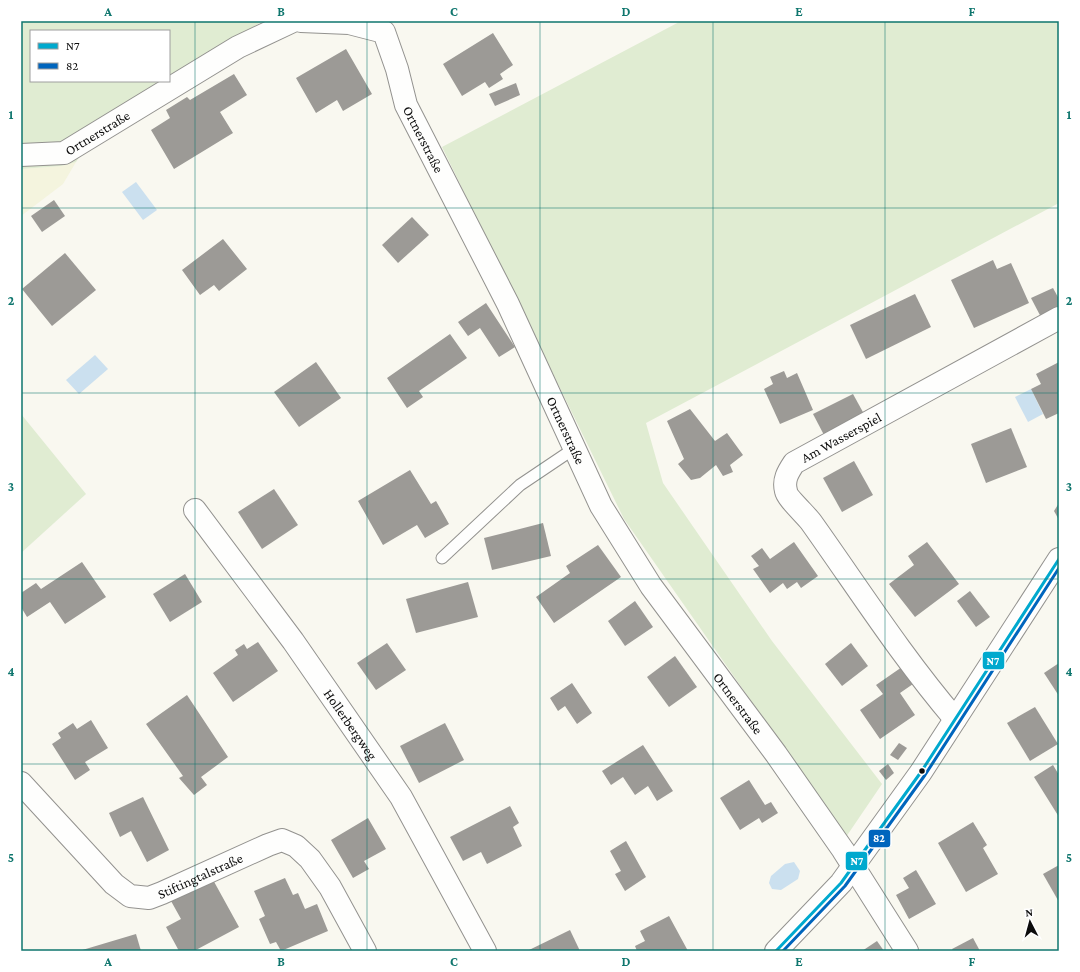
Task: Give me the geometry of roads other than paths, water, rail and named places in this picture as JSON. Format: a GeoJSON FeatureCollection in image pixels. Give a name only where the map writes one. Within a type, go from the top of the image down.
{"type":"FeatureCollection","features":[{"type":"Feature","properties":{"kind":"street","name":"Ortnerstraße"},"geometry":{"type":"LineString","coordinates":[[21,155],[64,153],[238,47],[293,21]]}},
{"type":"Feature","properties":{"kind":"street","name":"Ortnerstraße"},"geometry":{"type":"LineString","coordinates":[[302,21],[349,23],[384,32],[397,69],[406,106],[508,304],[601,506],[650,586],[776,754],[852,866],[907,951]]}},
{"type":"Feature","properties":{"kind":"street","name":"Am Wasserspiel"},"geometry":{"type":"LineString","coordinates":[[955,719],[868,604],[810,520],[786,492],[786,476],[794,463],[1059,318]]}},
{"type":"Feature","properties":{"kind":"street","name":"Hollerbergweg"},"geometry":{"type":"LineString","coordinates":[[195,510],[293,641],[401,797],[485,951]]}},
{"type":"Feature","properties":{"kind":"street"},"geometry":{"type":"LineString","coordinates":[[776,951],[841,883],[921,772],[1059,559]]}},
{"type":"Feature","properties":{"kind":"street","name":"Stiftingtalstraße"},"geometry":{"type":"LineString","coordinates":[[21,783],[114,884],[130,896],[149,898],[282,840],[296,846],[310,859],[330,887],[365,951]]}},
{"type":"Feature","properties":{"kind":"lane"},"geometry":{"type":"LineString","coordinates":[[442,558],[520,485],[574,448]]}},
{"type":"Feature","properties":{"kind":"water"},"geometry":{"type":"Polygon","coordinates":[[[136,182],[157,210],[143,220],[122,192],[136,182]]]}},
{"type":"Feature","properties":{"kind":"water"},"geometry":{"type":"Polygon","coordinates":[[[95,355],[108,369],[79,394],[66,380],[95,355]]]}},
{"type":"Feature","properties":{"kind":"water"},"geometry":{"type":"Polygon","coordinates":[[[1031,389],[1043,414],[1028,422],[1015,397],[1031,389]]]}},
{"type":"Feature","properties":{"kind":"water"},"geometry":{"type":"Polygon","coordinates":[[[794,862],[800,871],[798,879],[781,890],[772,889],[769,883],[771,876],[785,864],[794,862]]]}}]}
